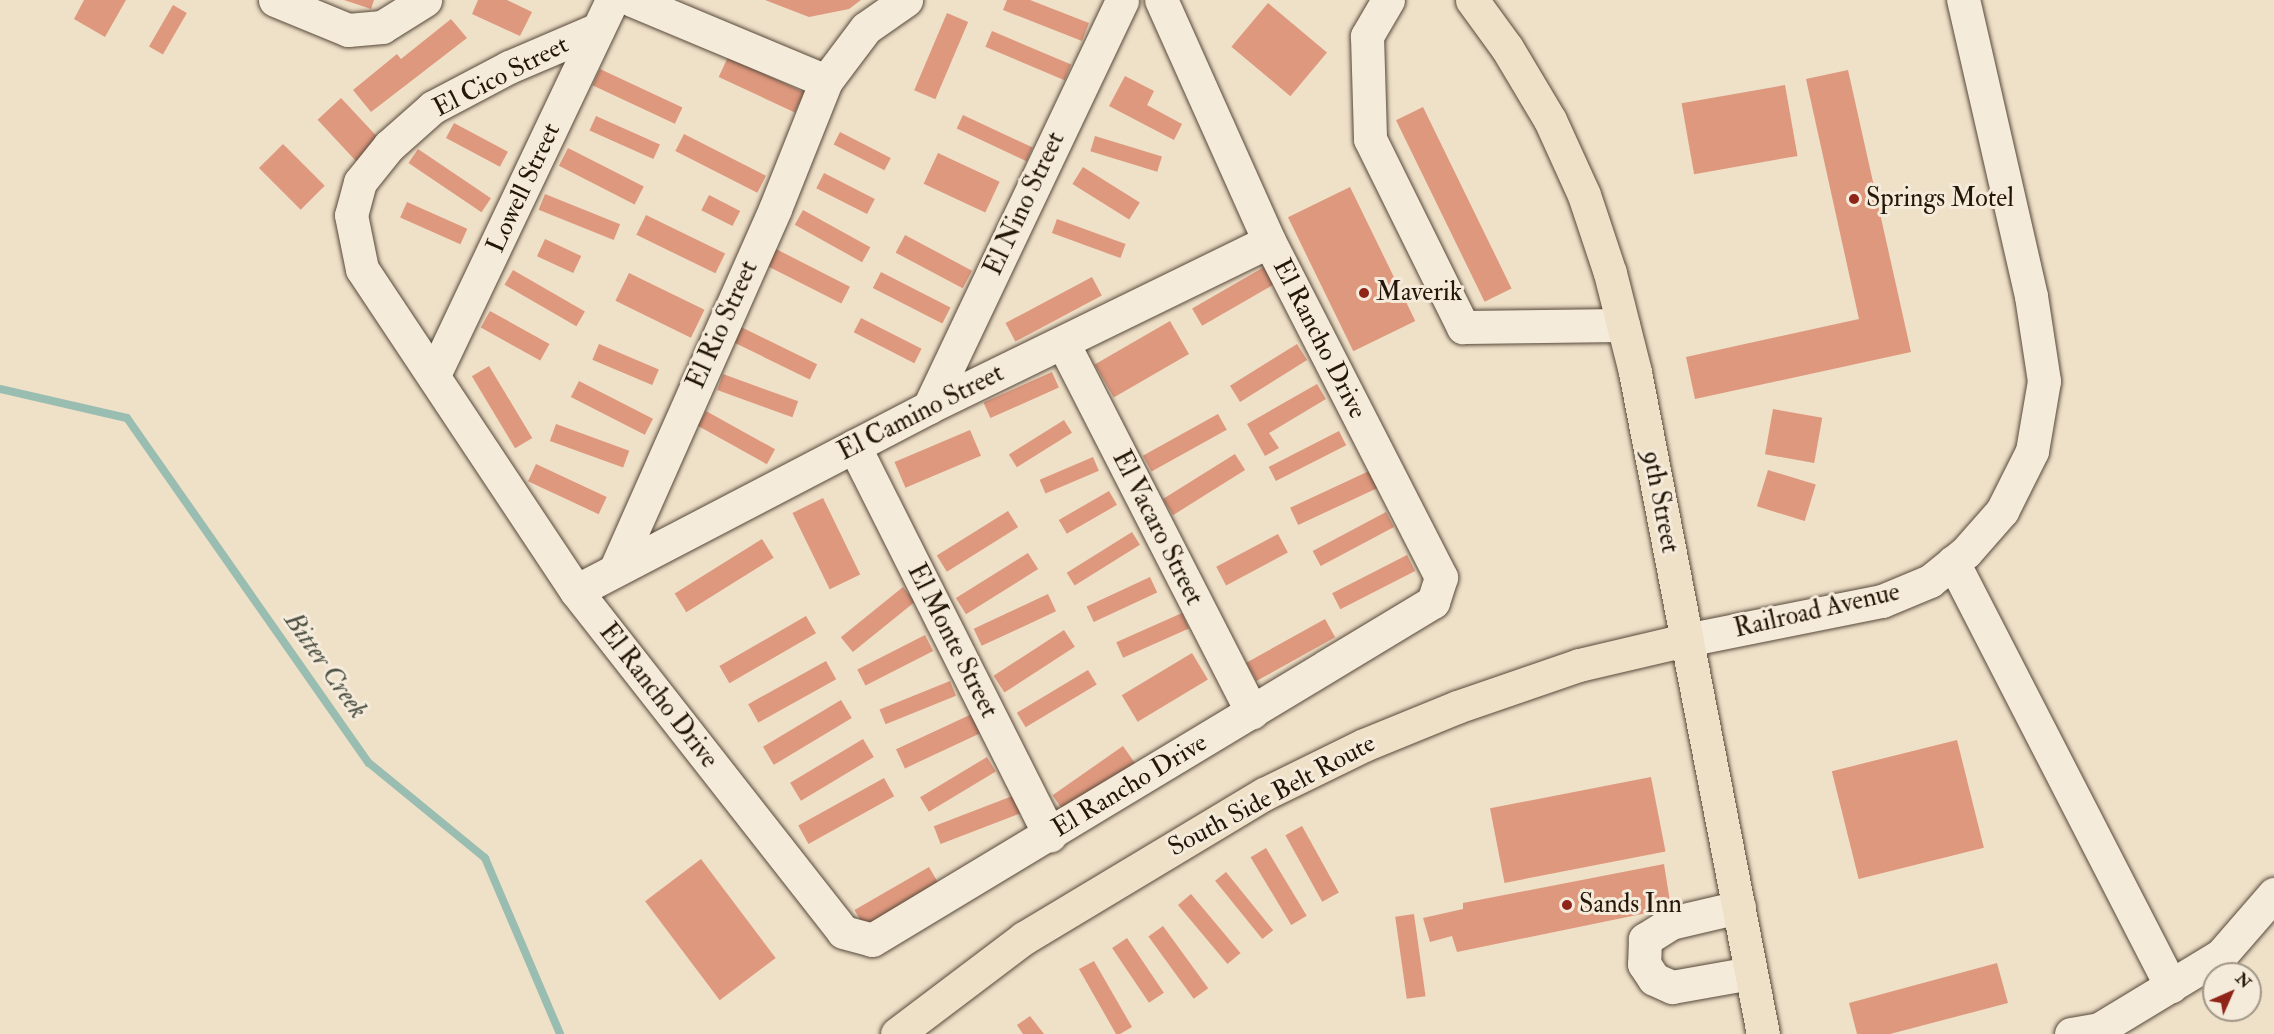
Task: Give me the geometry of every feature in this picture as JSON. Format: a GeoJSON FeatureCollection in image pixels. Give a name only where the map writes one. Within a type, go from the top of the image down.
{"type":"FeatureCollection","features":[{"type":"Feature","properties":{"kind":"main road","name":"9th Street"},"geometry":{"type":"LineString","coordinates":[[1472,0],[1507,48],[1550,120],[1584,195],[1623,325],[1739,907],[1762,1034]]}},
{"type":"Feature","properties":{"kind":"main road","name":"South Side Belt Route"},"geometry":{"type":"LineString","coordinates":[[897,1034],[1024,938],[1264,794],[1364,745],[1457,707],[1579,665],[1686,640]]}},
{"type":"Feature","properties":{"kind":"street"},"geometry":{"type":"LineString","coordinates":[[275,0],[348,30],[382,27],[425,0]]}},
{"type":"Feature","properties":{"kind":"street","name":"Lowell Street"},"geometry":{"type":"LineString","coordinates":[[434,375],[612,0]]}},
{"type":"Feature","properties":{"kind":"street"},"geometry":{"type":"LineString","coordinates":[[632,0],[826,81]]}},
{"type":"Feature","properties":{"kind":"street","name":"El Rio Street"},"geometry":{"type":"LineString","coordinates":[[616,568],[775,209],[826,81],[867,28],[906,0]]}},
{"type":"Feature","properties":{"kind":"street","name":"El Nino Street"},"geometry":{"type":"LineString","coordinates":[[929,407],[1122,0]]}},
{"type":"Feature","properties":{"kind":"street","name":"El Rancho Drive"},"geometry":{"type":"LineString","coordinates":[[434,375],[576,591],[843,932],[872,940],[1050,835],[1432,602],[1441,577],[1269,241],[1161,0]]}},
{"type":"Feature","properties":{"kind":"street"},"geometry":{"type":"LineString","coordinates":[[1388,0],[1367,36],[1370,139],[1463,327],[1623,325]]}},
{"type":"Feature","properties":{"kind":"street","name":"Railroad Avenue"},"geometry":{"type":"LineString","coordinates":[[1686,640],[1882,601],[1930,580],[1966,552],[2007,501],[2032,451],[2044,381],[2031,296],[1963,0]]}},
{"type":"Feature","properties":{"kind":"street","name":"El Cico Street"},"geometry":{"type":"LineString","coordinates":[[434,375],[398,328],[362,269],[351,215],[360,182],[388,146],[433,107],[509,67],[598,29]]}},
{"type":"Feature","properties":{"kind":"street","name":"El Camino Street"},"geometry":{"type":"LineString","coordinates":[[576,591],[616,568],[929,407],[1269,241]]}},
{"type":"Feature","properties":{"kind":"street","name":"El Vacaro Street"},"geometry":{"type":"LineString","coordinates":[[1063,343],[1252,713]]}},
{"type":"Feature","properties":{"kind":"street","name":"El Monte Street"},"geometry":{"type":"LineString","coordinates":[[854,446],[1050,835]]}},
{"type":"Feature","properties":{"kind":"street"},"geometry":{"type":"LineString","coordinates":[[1953,562],[2171,986]]}},
{"type":"Feature","properties":{"kind":"street"},"geometry":{"type":"LineString","coordinates":[[2071,1034],[2099,1029],[2221,955],[2274,894]]}},
{"type":"Feature","properties":{"kind":"street"},"geometry":{"type":"LineString","coordinates":[[1739,907],[1671,923],[1645,939],[1644,964],[1654,979],[1672,987],[1751,973]]}},
{"type":"Feature","properties":{"kind":"building"},"geometry":{"type":"Polygon","coordinates":[[[84,0],[126,0],[105,37],[74,19],[84,0]]]}},
{"type":"Feature","properties":{"kind":"building"},"geometry":{"type":"Polygon","coordinates":[[[344,0],[374,0],[371,9],[344,0]]]}},
{"type":"Feature","properties":{"kind":"building"},"geometry":{"type":"Polygon","coordinates":[[[478,0],[507,0],[532,12],[520,36],[472,14],[478,0]]]}},
{"type":"Feature","properties":{"kind":"building"},"geometry":{"type":"Polygon","coordinates":[[[765,0],[861,0],[849,9],[809,17],[765,0]]]}},
{"type":"Feature","properties":{"kind":"building"},"geometry":{"type":"Polygon","coordinates":[[[1007,0],[1030,0],[1089,23],[1082,41],[1003,10],[1007,0]]]}},
{"type":"Feature","properties":{"kind":"building"},"geometry":{"type":"Polygon","coordinates":[[[1268,3],[1327,52],[1290,96],[1231,47],[1268,3]]]}},
{"type":"Feature","properties":{"kind":"building"},"geometry":{"type":"Polygon","coordinates":[[[173,5],[187,13],[163,55],[149,47],[173,5]]]}},
{"type":"Feature","properties":{"kind":"building"},"geometry":{"type":"Polygon","coordinates":[[[947,13],[968,22],[935,99],[914,90],[947,13]]]}},
{"type":"Feature","properties":{"kind":"building"},"geometry":{"type":"Polygon","coordinates":[[[451,19],[467,38],[371,112],[353,90],[397,54],[401,59],[451,19]]]}},
{"type":"Feature","properties":{"kind":"building"},"geometry":{"type":"Polygon","coordinates":[[[992,31],[1071,65],[1065,80],[985,47],[992,31]]]}},
{"type":"Feature","properties":{"kind":"building"},"geometry":{"type":"Polygon","coordinates":[[[728,57],[804,92],[795,112],[719,77],[728,57]]]}},
{"type":"Feature","properties":{"kind":"building"},"geometry":{"type":"Polygon","coordinates":[[[600,69],[682,107],[675,124],[592,85],[600,69]]]}},
{"type":"Feature","properties":{"kind":"building","name":"Springs Motel"},"geometry":{"type":"Polygon","coordinates":[[[1848,70],[1911,352],[1695,399],[1686,357],[1859,319],[1806,79],[1848,70]]]}},
{"type":"Feature","properties":{"kind":"building"},"geometry":{"type":"Polygon","coordinates":[[[1125,76],[1154,91],[1147,105],[1182,124],[1174,140],[1109,106],[1125,76]]]}},
{"type":"Feature","properties":{"kind":"building"},"geometry":{"type":"Polygon","coordinates":[[[1785,85],[1798,156],[1694,174],[1682,103],[1785,85]]]}},
{"type":"Feature","properties":{"kind":"building"},"geometry":{"type":"Polygon","coordinates":[[[341,98],[383,143],[360,165],[318,120],[341,98]]]}},
{"type":"Feature","properties":{"kind":"building","name":"Maverik"},"geometry":{"type":"Polygon","coordinates":[[[1423,107],[1512,289],[1485,302],[1396,120],[1423,107]]]}},
{"type":"Feature","properties":{"kind":"building"},"geometry":{"type":"Polygon","coordinates":[[[963,115],[1033,148],[1026,161],[957,129],[963,115]]]}},
{"type":"Feature","properties":{"kind":"building"},"geometry":{"type":"Polygon","coordinates":[[[596,116],[660,144],[653,159],[589,131],[596,116]]]}},
{"type":"Feature","properties":{"kind":"building"},"geometry":{"type":"Polygon","coordinates":[[[454,123],[508,152],[500,167],[446,138],[454,123]]]}},
{"type":"Feature","properties":{"kind":"building"},"geometry":{"type":"Polygon","coordinates":[[[840,132],[891,158],[884,170],[834,144],[840,132]]]}},
{"type":"Feature","properties":{"kind":"building"},"geometry":{"type":"Polygon","coordinates":[[[684,134],[766,176],[757,193],[675,151],[684,134]]]}},
{"type":"Feature","properties":{"kind":"building"},"geometry":{"type":"Polygon","coordinates":[[[1095,136],[1162,156],[1157,172],[1090,151],[1095,136]]]}},
{"type":"Feature","properties":{"kind":"building"},"geometry":{"type":"Polygon","coordinates":[[[283,144],[325,186],[301,210],[259,168],[283,144]]]}},
{"type":"Feature","properties":{"kind":"building"},"geometry":{"type":"Polygon","coordinates":[[[568,148],[644,187],[635,204],[559,166],[568,148]]]}},
{"type":"Feature","properties":{"kind":"building"},"geometry":{"type":"Polygon","coordinates":[[[418,149],[491,198],[481,212],[408,163],[418,149]]]}},
{"type":"Feature","properties":{"kind":"building"},"geometry":{"type":"Polygon","coordinates":[[[938,153],[1000,182],[985,213],[924,184],[938,153]]]}},
{"type":"Feature","properties":{"kind":"building"},"geometry":{"type":"Polygon","coordinates":[[[1083,167],[1140,203],[1129,219],[1072,184],[1083,167]]]}},
{"type":"Feature","properties":{"kind":"building"},"geometry":{"type":"Polygon","coordinates":[[[824,173],[875,199],[867,214],[816,188],[824,173]]]}},
{"type":"Feature","properties":{"kind":"building","name":"Maverik"},"geometry":{"type":"Polygon","coordinates":[[[1350,187],[1415,321],[1353,351],[1288,217],[1350,187]]]}},
{"type":"Feature","properties":{"kind":"building"},"geometry":{"type":"Polygon","coordinates":[[[545,194],[620,224],[614,240],[539,210],[545,194]]]}},
{"type":"Feature","properties":{"kind":"building"},"geometry":{"type":"Polygon","coordinates":[[[709,195],[740,211],[732,226],[701,210],[709,195]]]}},
{"type":"Feature","properties":{"kind":"building"},"geometry":{"type":"Polygon","coordinates":[[[407,202],[467,229],[460,244],[400,218],[407,202]]]}},
{"type":"Feature","properties":{"kind":"building"},"geometry":{"type":"Polygon","coordinates":[[[803,210],[870,247],[862,262],[795,225],[803,210]]]}},
{"type":"Feature","properties":{"kind":"building"},"geometry":{"type":"Polygon","coordinates":[[[646,215],[725,254],[715,273],[636,235],[646,215]]]}},
{"type":"Feature","properties":{"kind":"building"},"geometry":{"type":"Polygon","coordinates":[[[1057,219],[1126,244],[1120,258],[1052,233],[1057,219]]]}},
{"type":"Feature","properties":{"kind":"building"},"geometry":{"type":"Polygon","coordinates":[[[905,235],[972,271],[963,288],[896,253],[905,235]]]}},
{"type":"Feature","properties":{"kind":"building"},"geometry":{"type":"Polygon","coordinates":[[[545,239],[581,256],[573,273],[537,256],[545,239]]]}},
{"type":"Feature","properties":{"kind":"building"},"geometry":{"type":"Polygon","coordinates":[[[776,249],[850,287],[841,304],[767,266],[776,249]]]}},
{"type":"Feature","properties":{"kind":"building"},"geometry":{"type":"Polygon","coordinates":[[[1264,267],[1274,284],[1202,326],[1192,308],[1264,267]]]}},
{"type":"Feature","properties":{"kind":"building"},"geometry":{"type":"Polygon","coordinates":[[[513,270],[585,311],[576,326],[504,285],[513,270]]]}},
{"type":"Feature","properties":{"kind":"building"},"geometry":{"type":"Polygon","coordinates":[[[881,272],[950,307],[942,323],[873,288],[881,272]]]}},
{"type":"Feature","properties":{"kind":"building"},"geometry":{"type":"Polygon","coordinates":[[[629,273],[704,310],[691,338],[615,301],[629,273]]]}},
{"type":"Feature","properties":{"kind":"building"},"geometry":{"type":"Polygon","coordinates":[[[1092,277],[1102,296],[1015,342],[1005,323],[1092,277]]]}},
{"type":"Feature","properties":{"kind":"building"},"geometry":{"type":"Polygon","coordinates":[[[490,311],[549,344],[540,361],[481,328],[490,311]]]}},
{"type":"Feature","properties":{"kind":"building"},"geometry":{"type":"Polygon","coordinates":[[[861,318],[922,349],[914,363],[854,332],[861,318]]]}},
{"type":"Feature","properties":{"kind":"building"},"geometry":{"type":"Polygon","coordinates":[[[1170,321],[1189,354],[1114,397],[1095,364],[1170,321]]]}},
{"type":"Feature","properties":{"kind":"building"},"geometry":{"type":"Polygon","coordinates":[[[739,326],[817,364],[810,379],[732,341],[739,326]]]}},
{"type":"Feature","properties":{"kind":"building"},"geometry":{"type":"Polygon","coordinates":[[[599,344],[659,369],[652,385],[592,360],[599,344]]]}},
{"type":"Feature","properties":{"kind":"building"},"geometry":{"type":"Polygon","coordinates":[[[1297,344],[1307,360],[1240,402],[1230,386],[1297,344]]]}},
{"type":"Feature","properties":{"kind":"building"},"geometry":{"type":"Polygon","coordinates":[[[489,366],[532,438],[515,448],[472,376],[489,366]]]}},
{"type":"Feature","properties":{"kind":"building"},"geometry":{"type":"Polygon","coordinates":[[[1052,372],[1059,388],[990,418],[983,403],[1052,372]]]}},
{"type":"Feature","properties":{"kind":"building"},"geometry":{"type":"Polygon","coordinates":[[[723,374],[798,401],[792,417],[717,390],[723,374]]]}},
{"type":"Feature","properties":{"kind":"building"},"geometry":{"type":"Polygon","coordinates":[[[579,381],[653,419],[645,435],[571,397],[579,381]]]}},
{"type":"Feature","properties":{"kind":"building"},"geometry":{"type":"Polygon","coordinates":[[[1317,384],[1326,399],[1269,433],[1279,448],[1265,456],[1247,424],[1317,384]]]}},
{"type":"Feature","properties":{"kind":"building"},"geometry":{"type":"Polygon","coordinates":[[[1773,409],[1822,418],[1814,463],[1765,454],[1773,409]]]}},
{"type":"Feature","properties":{"kind":"building"},"geometry":{"type":"Polygon","coordinates":[[[706,411],[775,449],[767,464],[698,426],[706,411]]]}},
{"type":"Feature","properties":{"kind":"building"},"geometry":{"type":"Polygon","coordinates":[[[1218,414],[1227,430],[1152,471],[1143,456],[1218,414]]]}},
{"type":"Feature","properties":{"kind":"building"},"geometry":{"type":"Polygon","coordinates":[[[1064,420],[1072,433],[1017,467],[1009,454],[1064,420]]]}},
{"type":"Feature","properties":{"kind":"building"},"geometry":{"type":"Polygon","coordinates":[[[556,424],[629,451],[623,468],[550,441],[556,424]]]}},
{"type":"Feature","properties":{"kind":"building"},"geometry":{"type":"Polygon","coordinates":[[[970,430],[981,456],[905,488],[895,462],[970,430]]]}},
{"type":"Feature","properties":{"kind":"building"},"geometry":{"type":"Polygon","coordinates":[[[1339,431],[1346,445],[1276,481],[1269,467],[1339,431]]]}},
{"type":"Feature","properties":{"kind":"building"},"geometry":{"type":"Polygon","coordinates":[[[1235,454],[1245,470],[1173,515],[1163,499],[1235,454]]]}},
{"type":"Feature","properties":{"kind":"building"},"geometry":{"type":"Polygon","coordinates":[[[1093,457],[1099,471],[1045,493],[1040,480],[1093,457]]]}},
{"type":"Feature","properties":{"kind":"building"},"geometry":{"type":"Polygon","coordinates":[[[536,464],[607,497],[599,514],[528,481],[536,464]]]}},
{"type":"Feature","properties":{"kind":"building"},"geometry":{"type":"Polygon","coordinates":[[[1768,470],[1816,485],[1805,521],[1757,506],[1768,470]]]}},
{"type":"Feature","properties":{"kind":"building"},"geometry":{"type":"Polygon","coordinates":[[[1369,471],[1377,488],[1298,525],[1290,508],[1369,471]]]}},
{"type":"Feature","properties":{"kind":"building"},"geometry":{"type":"Polygon","coordinates":[[[1109,491],[1117,505],[1067,534],[1059,520],[1109,491]]]}},
{"type":"Feature","properties":{"kind":"building"},"geometry":{"type":"Polygon","coordinates":[[[823,498],[860,574],[830,589],[792,513],[823,498]]]}},
{"type":"Feature","properties":{"kind":"building"},"geometry":{"type":"Polygon","coordinates":[[[1008,511],[1018,527],[947,572],[937,556],[1008,511]]]}},
{"type":"Feature","properties":{"kind":"building"},"geometry":{"type":"Polygon","coordinates":[[[1386,512],[1394,527],[1321,566],[1313,551],[1386,512]]]}},
{"type":"Feature","properties":{"kind":"building"},"geometry":{"type":"Polygon","coordinates":[[[1132,532],[1140,545],[1075,586],[1067,573],[1132,532]]]}},
{"type":"Feature","properties":{"kind":"building"},"geometry":{"type":"Polygon","coordinates":[[[1278,534],[1288,553],[1226,585],[1216,567],[1278,534]]]}},
{"type":"Feature","properties":{"kind":"building"},"geometry":{"type":"Polygon","coordinates":[[[762,539],[774,558],[686,612],[675,594],[762,539]]]}},
{"type":"Feature","properties":{"kind":"building"},"geometry":{"type":"Polygon","coordinates":[[[1028,553],[1038,569],[966,614],[956,598],[1028,553]]]}},
{"type":"Feature","properties":{"kind":"building"},"geometry":{"type":"Polygon","coordinates":[[[1407,555],[1415,571],[1340,609],[1332,593],[1407,555]]]}},
{"type":"Feature","properties":{"kind":"building"},"geometry":{"type":"Polygon","coordinates":[[[1150,577],[1157,592],[1094,622],[1087,607],[1150,577]]]}},
{"type":"Feature","properties":{"kind":"building"},"geometry":{"type":"Polygon","coordinates":[[[903,587],[915,602],[853,652],[841,637],[903,587]]]}},
{"type":"Feature","properties":{"kind":"building"},"geometry":{"type":"Polygon","coordinates":[[[1048,594],[1056,611],[982,646],[974,629],[1048,594]]]}},
{"type":"Feature","properties":{"kind":"building"},"geometry":{"type":"Polygon","coordinates":[[[1182,613],[1189,629],[1123,658],[1116,642],[1182,613]]]}},
{"type":"Feature","properties":{"kind":"building"},"geometry":{"type":"Polygon","coordinates":[[[806,616],[816,633],[729,683],[719,666],[806,616]]]}},
{"type":"Feature","properties":{"kind":"building"},"geometry":{"type":"Polygon","coordinates":[[[1325,619],[1335,637],[1256,681],[1246,663],[1325,619]]]}},
{"type":"Feature","properties":{"kind":"building"},"geometry":{"type":"Polygon","coordinates":[[[1064,630],[1075,647],[1004,693],[994,676],[1064,630]]]}},
{"type":"Feature","properties":{"kind":"building"},"geometry":{"type":"Polygon","coordinates":[[[925,635],[933,651],[865,686],[857,670],[925,635]]]}},
{"type":"Feature","properties":{"kind":"building"},"geometry":{"type":"Polygon","coordinates":[[[1192,653],[1208,680],[1138,722],[1122,695],[1192,653]]]}},
{"type":"Feature","properties":{"kind":"building"},"geometry":{"type":"Polygon","coordinates":[[[826,661],[836,679],[758,723],[748,704],[826,661]]]}},
{"type":"Feature","properties":{"kind":"building"},"geometry":{"type":"Polygon","coordinates":[[[1088,670],[1097,685],[1026,727],[1017,713],[1088,670]]]}},
{"type":"Feature","properties":{"kind":"building"},"geometry":{"type":"Polygon","coordinates":[[[950,681],[956,696],[886,724],[880,709],[950,681]]]}},
{"type":"Feature","properties":{"kind":"building"},"geometry":{"type":"Polygon","coordinates":[[[841,700],[852,718],[774,765],[763,747],[841,700]]]}},
{"type":"Feature","properties":{"kind":"building"},"geometry":{"type":"Polygon","coordinates":[[[974,713],[983,732],[905,768],[896,749],[974,713]]]}},
{"type":"Feature","properties":{"kind":"building"},"geometry":{"type":"Polygon","coordinates":[[[863,739],[874,757],[801,801],[790,783],[863,739]]]}},
{"type":"Feature","properties":{"kind":"building"},"geometry":{"type":"Polygon","coordinates":[[[1957,740],[1984,848],[1859,879],[1832,771],[1957,740]]]}},
{"type":"Feature","properties":{"kind":"building"},"geometry":{"type":"Polygon","coordinates":[[[1123,746],[1135,763],[1065,813],[1053,795],[1123,746]]]}},
{"type":"Feature","properties":{"kind":"building"},"geometry":{"type":"Polygon","coordinates":[[[987,757],[996,772],[929,812],[920,797],[987,757]]]}},
{"type":"Feature","properties":{"kind":"building"},"geometry":{"type":"Polygon","coordinates":[[[1651,777],[1666,852],[1505,883],[1490,808],[1651,777]]]}},
{"type":"Feature","properties":{"kind":"building"},"geometry":{"type":"Polygon","coordinates":[[[884,778],[894,796],[808,844],[798,826],[884,778]]]}},
{"type":"Feature","properties":{"kind":"building"},"geometry":{"type":"Polygon","coordinates":[[[1015,795],[1022,813],[941,844],[934,826],[1015,795]]]}},
{"type":"Feature","properties":{"kind":"building"},"geometry":{"type":"Polygon","coordinates":[[[1302,826],[1339,892],[1322,902],[1285,835],[1302,826]]]}},
{"type":"Feature","properties":{"kind":"building"},"geometry":{"type":"Polygon","coordinates":[[[1266,848],[1307,916],[1291,925],[1251,857],[1266,848]]]}},
{"type":"Feature","properties":{"kind":"building"},"geometry":{"type":"Polygon","coordinates":[[[701,859],[776,958],[720,1000],[645,901],[701,859]]]}},
{"type":"Feature","properties":{"kind":"building","name":"Sands Inn"},"geometry":{"type":"Polygon","coordinates":[[[1664,864],[1671,908],[1457,952],[1452,936],[1430,942],[1423,918],[1463,909],[1463,903],[1664,864]]]}},
{"type":"Feature","properties":{"kind":"building"},"geometry":{"type":"Polygon","coordinates":[[[929,867],[939,884],[865,927],[855,910],[929,867]]]}},
{"type":"Feature","properties":{"kind":"building"},"geometry":{"type":"Polygon","coordinates":[[[1226,872],[1273,930],[1262,939],[1215,881],[1226,872]]]}},
{"type":"Feature","properties":{"kind":"building"},"geometry":{"type":"Polygon","coordinates":[[[1191,894],[1240,953],[1227,964],[1178,905],[1191,894]]]}},
{"type":"Feature","properties":{"kind":"building"},"geometry":{"type":"Polygon","coordinates":[[[1414,914],[1426,996],[1407,999],[1395,917],[1414,914]]]}},
{"type":"Feature","properties":{"kind":"building"},"geometry":{"type":"Polygon","coordinates":[[[1163,926],[1208,988],[1194,999],[1148,937],[1163,926]]]}},
{"type":"Feature","properties":{"kind":"building"},"geometry":{"type":"Polygon","coordinates":[[[1127,938],[1164,993],[1149,1003],[1112,948],[1127,938]]]}},
{"type":"Feature","properties":{"kind":"building"},"geometry":{"type":"Polygon","coordinates":[[[1094,961],[1132,1027],[1120,1034],[1116,1034],[1079,969],[1094,961]]]}},
{"type":"Feature","properties":{"kind":"building"},"geometry":{"type":"Polygon","coordinates":[[[1997,963],[2008,1003],[1890,1034],[1857,1034],[1849,1003],[1997,963]]]}},
{"type":"Feature","properties":{"kind":"building"},"geometry":{"type":"Polygon","coordinates":[[[1030,1016],[1044,1034],[1023,1034],[1017,1025],[1030,1016]]]}},
{"type":"Feature","properties":{"kind":"waterway","name":"Bitter Creek"},"geometry":{"type":"LineString","coordinates":[[0,389],[127,418],[369,763],[485,858],[560,1034]]}},
{"type":"Feature","properties":{"kind":"place","name":"Springs Motel"},"geometry":{"type":"Point","coordinates":[1854,199]}},
{"type":"Feature","properties":{"kind":"place","name":"Maverik"},"geometry":{"type":"Point","coordinates":[1364,293]}},
{"type":"Feature","properties":{"kind":"place","name":"Sands Inn"},"geometry":{"type":"Point","coordinates":[1567,905]}}]}
